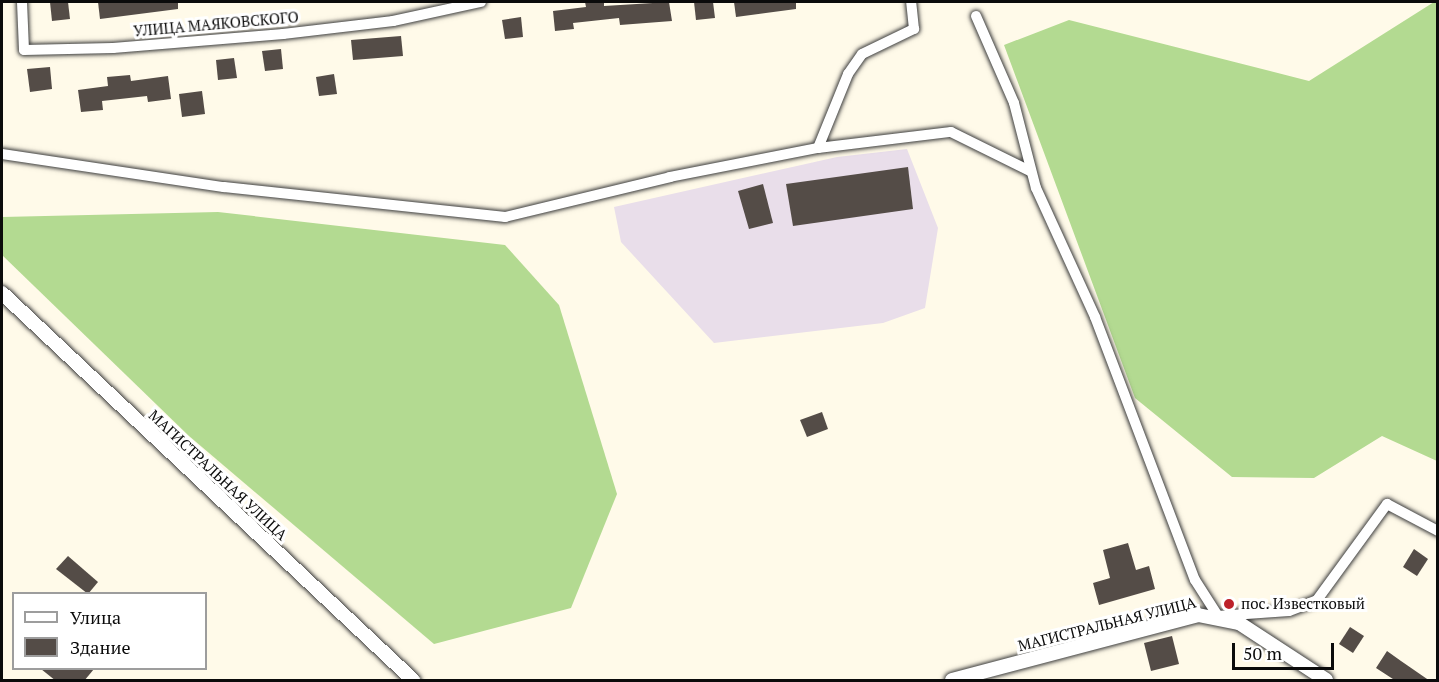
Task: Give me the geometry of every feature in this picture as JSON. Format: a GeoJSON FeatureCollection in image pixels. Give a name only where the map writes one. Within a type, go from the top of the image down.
{"type":"FeatureCollection","features":[{"type":"Feature","properties":{"kind":"street","name":"УЛИЦА МАЯКОВСКОГО"},"geometry":{"type":"LineString","coordinates":[[22,2],[24,50],[113,48],[283,34],[393,21],[481,2]]}},
{"type":"Feature","properties":{"kind":"street"},"geometry":{"type":"LineString","coordinates":[[818,148],[848,74],[862,54],[914,29],[911,2]]}},
{"type":"Feature","properties":{"kind":"street"},"geometry":{"type":"LineString","coordinates":[[976,16],[1014,103],[1030,171],[1095,316],[1195,580],[1218,616],[1289,611],[1317,600],[1388,504],[1437,531]]}},
{"type":"Feature","properties":{"kind":"street"},"geometry":{"type":"LineString","coordinates":[[2,154],[224,187],[505,217],[670,177],[818,148],[951,132],[1030,171]]}},
{"type":"Feature","properties":{"kind":"street","name":"МАГИСТРАЛЬНАЯ УЛИЦА"},"geometry":{"type":"LineString","coordinates":[[2,293],[413,681]]}},
{"type":"Feature","properties":{"kind":"street","name":"МАГИСТРАЛЬНАЯ УЛИЦА"},"geometry":{"type":"LineString","coordinates":[[952,681],[1198,615],[1218,616],[1239,623],[1326,681]]}},
{"type":"Feature","properties":{"kind":"shaded area"},"geometry":{"type":"Polygon","coordinates":[[[907,149],[938,228],[925,308],[883,323],[714,343],[621,242],[614,207],[837,157],[907,149]]]}},
{"type":"Feature","properties":{"kind":"green space"},"geometry":{"type":"Polygon","coordinates":[[[1434,2],[1438,2],[1437,461],[1382,436],[1314,478],[1232,477],[1135,398],[1004,45],[1069,20],[1309,81],[1434,2]]]}},
{"type":"Feature","properties":{"kind":"green space"},"geometry":{"type":"Polygon","coordinates":[[[218,212],[505,245],[559,305],[617,494],[571,608],[434,644],[189,436],[2,255],[2,217],[218,212]]]}},
{"type":"Feature","properties":{"kind":"building"},"geometry":{"type":"Polygon","coordinates":[[[50,2],[68,2],[70,19],[52,21],[50,2]]]}},
{"type":"Feature","properties":{"kind":"building"},"geometry":{"type":"Polygon","coordinates":[[[98,2],[178,2],[178,9],[100,19],[98,2]]]}},
{"type":"Feature","properties":{"kind":"building"},"geometry":{"type":"Polygon","coordinates":[[[585,2],[604,2],[604,6],[669,2],[672,21],[620,25],[619,18],[573,23],[574,29],[555,31],[553,11],[586,7],[585,2]]]}},
{"type":"Feature","properties":{"kind":"building"},"geometry":{"type":"Polygon","coordinates":[[[694,2],[713,2],[715,18],[696,20],[694,2]]]}},
{"type":"Feature","properties":{"kind":"building"},"geometry":{"type":"Polygon","coordinates":[[[734,2],[796,2],[796,9],[736,17],[734,2]]]}},
{"type":"Feature","properties":{"kind":"building"},"geometry":{"type":"Polygon","coordinates":[[[521,17],[523,37],[505,39],[502,20],[521,17]]]}},
{"type":"Feature","properties":{"kind":"building"},"geometry":{"type":"Polygon","coordinates":[[[401,36],[403,56],[353,60],[351,40],[401,36]]]}},
{"type":"Feature","properties":{"kind":"building"},"geometry":{"type":"Polygon","coordinates":[[[281,49],[283,69],[265,71],[262,51],[281,49]]]}},
{"type":"Feature","properties":{"kind":"building"},"geometry":{"type":"Polygon","coordinates":[[[234,58],[237,78],[218,80],[216,60],[234,58]]]}},
{"type":"Feature","properties":{"kind":"building"},"geometry":{"type":"Polygon","coordinates":[[[50,67],[52,89],[30,92],[27,69],[50,67]]]}},
{"type":"Feature","properties":{"kind":"building"},"geometry":{"type":"Polygon","coordinates":[[[334,74],[337,94],[319,96],[316,77],[334,74]]]}},
{"type":"Feature","properties":{"kind":"building"},"geometry":{"type":"Polygon","coordinates":[[[130,75],[131,81],[168,76],[171,99],[148,102],[147,96],[102,101],[103,110],[81,112],[78,90],[108,86],[107,77],[130,75]]]}},
{"type":"Feature","properties":{"kind":"building"},"geometry":{"type":"Polygon","coordinates":[[[202,91],[205,114],[182,117],[179,94],[202,91]]]}},
{"type":"Feature","properties":{"kind":"building"},"geometry":{"type":"Polygon","coordinates":[[[908,167],[913,209],[793,226],[786,184],[908,167]]]}},
{"type":"Feature","properties":{"kind":"building"},"geometry":{"type":"Polygon","coordinates":[[[763,184],[773,223],[749,229],[738,191],[763,184]]]}},
{"type":"Feature","properties":{"kind":"building"},"geometry":{"type":"Polygon","coordinates":[[[822,412],[828,429],[807,437],[800,420],[822,412]]]}},
{"type":"Feature","properties":{"kind":"building"},"geometry":{"type":"Polygon","coordinates":[[[1128,543],[1136,570],[1149,566],[1155,589],[1099,605],[1093,583],[1110,578],[1103,550],[1128,543]]]}},
{"type":"Feature","properties":{"kind":"building"},"geometry":{"type":"Polygon","coordinates":[[[1414,549],[1428,559],[1417,576],[1403,567],[1414,549]]]}},
{"type":"Feature","properties":{"kind":"building"},"geometry":{"type":"Polygon","coordinates":[[[68,556],[98,582],[90,592],[85,592],[56,569],[68,556]]]}},
{"type":"Feature","properties":{"kind":"building"},"geometry":{"type":"Polygon","coordinates":[[[1350,627],[1364,636],[1353,653],[1339,644],[1350,627]]]}},
{"type":"Feature","properties":{"kind":"building"},"geometry":{"type":"Polygon","coordinates":[[[1172,636],[1179,664],[1151,671],[1144,643],[1172,636]]]}},
{"type":"Feature","properties":{"kind":"building"},"geometry":{"type":"Polygon","coordinates":[[[1387,651],[1430,681],[1396,681],[1376,668],[1387,651]]]}},
{"type":"Feature","properties":{"kind":"building"},"geometry":{"type":"Polygon","coordinates":[[[42,670],[93,670],[84,681],[56,681],[42,670]]]}},
{"type":"Feature","properties":{"kind":"place","name":"пос. Известковый"},"geometry":{"type":"Point","coordinates":[1229,604]}}]}
